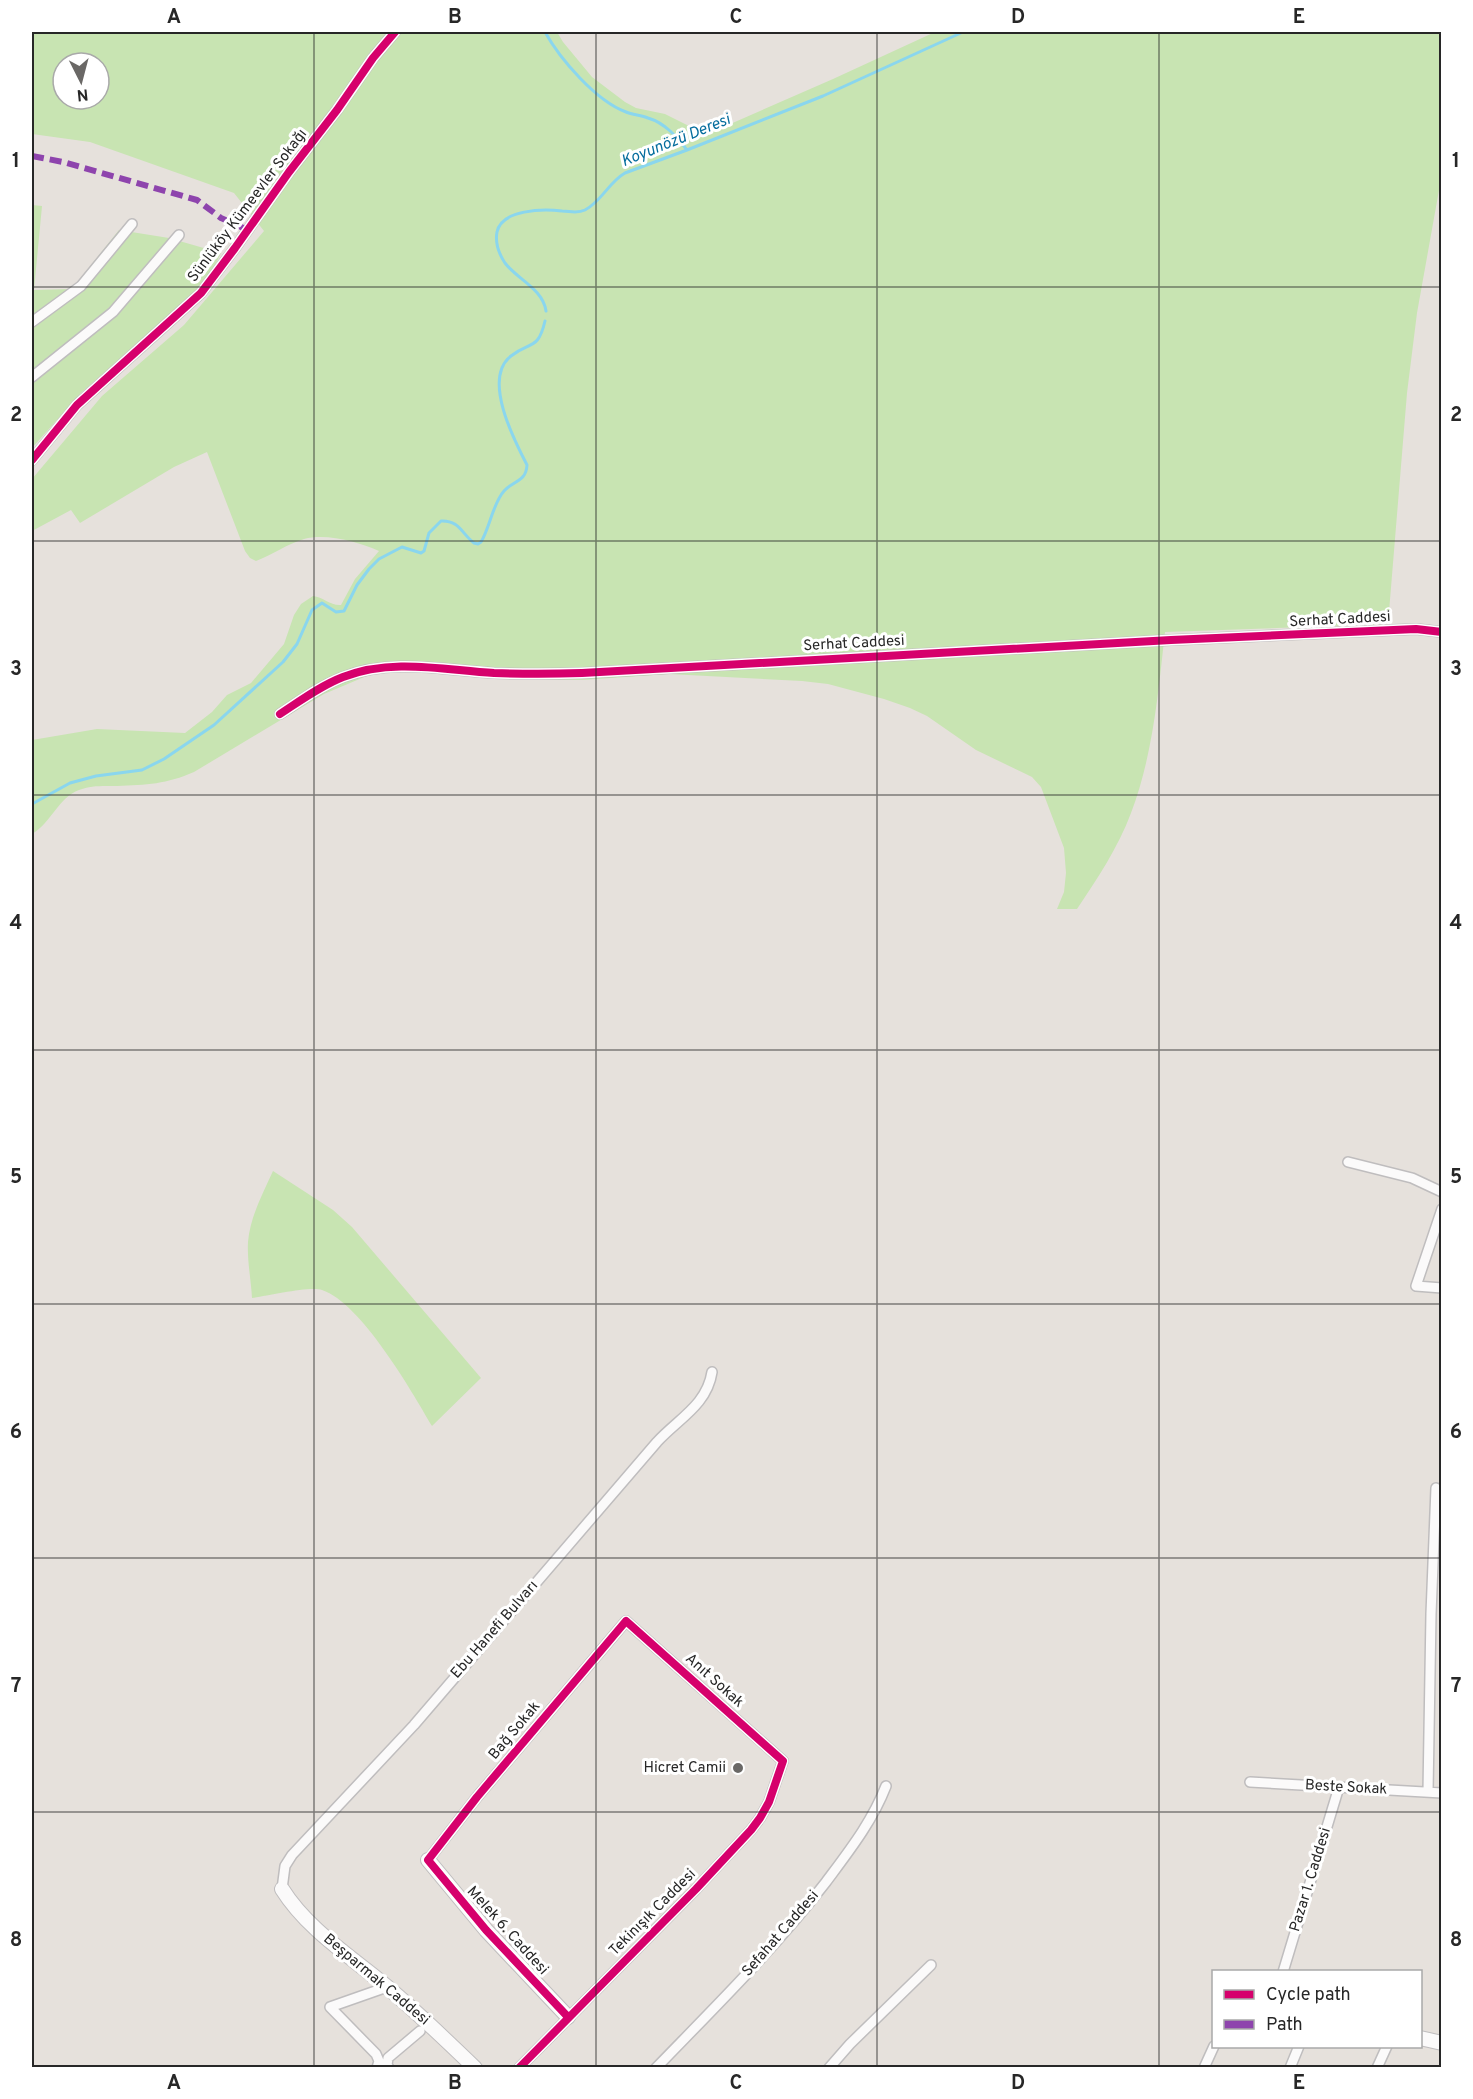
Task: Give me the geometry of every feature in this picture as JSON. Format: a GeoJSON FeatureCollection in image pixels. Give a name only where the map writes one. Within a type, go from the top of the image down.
{"type":"FeatureCollection","features":[{"type":"Feature","properties":{"kind":"street","name":"Sünlüköy Kümeevler Sokağı"},"geometry":{"type":"LineString","coordinates":[[32,460],[77,405],[201,292],[373,58],[395,32]]}},
{"type":"Feature","properties":{"kind":"street"},"geometry":{"type":"LineString","coordinates":[[32,321],[81,286],[132,224]]}},
{"type":"Feature","properties":{"kind":"street"},"geometry":{"type":"LineString","coordinates":[[32,377],[113,312],[179,235]]}},
{"type":"Feature","properties":{"kind":"street","name":"Serhat Caddesi"},"geometry":{"type":"LineString","coordinates":[[280,714],[344,676],[404,665],[492,673],[582,673],[1171,640],[1416,630],[1442,632]]}},
{"type":"Feature","properties":{"kind":"street"},"geometry":{"type":"LineString","coordinates":[[1348,1162],[1412,1178],[1442,1192]]}},
{"type":"Feature","properties":{"kind":"street"},"geometry":{"type":"LineString","coordinates":[[1442,1209],[1416,1286],[1442,1288]]}},
{"type":"Feature","properties":{"kind":"street","name":"Ebu Hanefi Bulvarı"},"geometry":{"type":"LineString","coordinates":[[282,1889],[285,1866],[292,1855],[414,1725],[657,1442],[697,1406],[708,1389],[712,1372]]}},
{"type":"Feature","properties":{"kind":"street"},"geometry":{"type":"LineString","coordinates":[[1428,1792],[1436,1488]]}},
{"type":"Feature","properties":{"kind":"street","name":"Anıt Sokak"},"geometry":{"type":"LineString","coordinates":[[626,1622],[783,1761]]}},
{"type":"Feature","properties":{"kind":"street","name":"Bağ Sokak"},"geometry":{"type":"LineString","coordinates":[[428,1860],[477,1797],[626,1622]]}},
{"type":"Feature","properties":{"kind":"street","name":"Tekinışık Caddesi"},"geometry":{"type":"LineString","coordinates":[[519,2067],[696,1889],[751,1830],[769,1802],[783,1761]]}},
{"type":"Feature","properties":{"kind":"street","name":"Beste Sokak"},"geometry":{"type":"LineString","coordinates":[[1250,1782],[1442,1793]]}},
{"type":"Feature","properties":{"kind":"street","name":"Sefahat Caddesi"},"geometry":{"type":"LineString","coordinates":[[656,2067],[772,1948],[807,1907],[857,1841],[876,1810],[886,1786]]}},
{"type":"Feature","properties":{"kind":"street","name":"Pazar 1. Caddesi"},"geometry":{"type":"LineString","coordinates":[[1283,1970],[1339,1787]]}},
{"type":"Feature","properties":{"kind":"street","name":"Melek 6. Caddesi"},"geometry":{"type":"LineString","coordinates":[[428,1860],[486,1930],[568,2017]]}},
{"type":"Feature","properties":{"kind":"street","name":"Beşparmak Caddesi"},"geometry":{"type":"LineString","coordinates":[[282,1889],[291,1904],[309,1922],[387,1987],[475,2067]]}},
{"type":"Feature","properties":{"kind":"street"},"geometry":{"type":"LineString","coordinates":[[829,2067],[931,1965]]}},
{"type":"Feature","properties":{"kind":"street"},"geometry":{"type":"LineString","coordinates":[[387,1987],[330,2007],[383,2064],[420,2031]]}},
{"type":"Feature","properties":{"kind":"street"},"geometry":{"type":"LineString","coordinates":[[1422,2038],[1442,2043]]}},
{"type":"Feature","properties":{"kind":"street"},"geometry":{"type":"LineString","coordinates":[[1204,2067],[1213,2048]]}},
{"type":"Feature","properties":{"kind":"street"},"geometry":{"type":"LineString","coordinates":[[1290,2067],[1298,2048]]}},
{"type":"Feature","properties":{"kind":"street"},"geometry":{"type":"LineString","coordinates":[[1377,2067],[1386,2048]]}},
{"type":"Feature","properties":{"kind":"green space"},"geometry":{"type":"Polygon","coordinates":[[[32,32],[557,32],[592,77],[636,108],[665,114],[691,127],[696,139],[935,32],[1441,32],[1441,179],[1417,313],[1407,393],[1388,624],[1165,632],[1154,724],[1145,769],[1120,839],[1077,909],[1057,909],[1064,892],[1066,873],[1064,848],[1041,787],[1032,777],[976,750],[927,716],[910,708],[828,684],[802,681],[669,674],[582,680],[506,679],[414,671],[393,671],[369,675],[324,694],[184,776],[156,783],[84,788],[72,793],[32,834],[32,740],[97,729],[185,733],[212,712],[227,695],[251,683],[284,644],[294,615],[301,604],[313,596],[341,605],[355,579],[379,551],[342,539],[313,537],[298,541],[256,561],[250,558],[245,551],[207,452],[174,467],[80,523],[71,510],[32,531],[32,479],[102,396],[184,325],[264,231],[234,193],[90,142],[32,134],[32,32]]]}},
{"type":"Feature","properties":{"kind":"green space"},"geometry":{"type":"Polygon","coordinates":[[[32,205],[42,206],[34,290],[72,289],[119,230],[169,238],[221,253],[210,276],[195,292],[81,393],[32,448],[32,205]]]}},
{"type":"Feature","properties":{"kind":"green space"},"geometry":{"type":"Polygon","coordinates":[[[273,1171],[333,1210],[352,1227],[481,1378],[432,1426],[384,1349],[353,1312],[337,1298],[316,1289],[252,1298],[248,1256],[249,1233],[273,1171]]]}},
{"type":"Feature","properties":{"kind":"waterway"},"geometry":{"type":"LineString","coordinates":[[545,32],[569,66],[603,99],[629,113],[660,123],[675,135],[687,150]]}},
{"type":"Feature","properties":{"kind":"waterway","name":"Koyunözü Deresi"},"geometry":{"type":"LineString","coordinates":[[546,311],[540,296],[510,269],[499,252],[497,232],[500,224],[507,219],[524,212],[585,210],[625,173],[823,96],[963,32]]}},
{"type":"Feature","properties":{"kind":"waterway","name":"Koyunözü Deresi"},"geometry":{"type":"LineString","coordinates":[[32,804],[70,783],[96,776],[142,770],[164,759],[214,725],[283,662],[297,644],[312,610],[322,603],[336,612],[344,611],[357,585],[379,559],[402,547],[421,553],[424,551],[429,533],[441,521],[456,525],[474,543],[481,542],[500,496],[508,487],[522,478],[527,465],[503,409],[499,379],[503,366],[511,356],[536,341],[545,321]]}},
{"type":"Feature","properties":{"kind":"marked path"},"geometry":{"type":"LineString","coordinates":[[32,156],[63,162],[197,200],[221,218],[248,230]]}},
{"type":"Feature","properties":{"kind":"cycle path"},"geometry":{"type":"LineString","coordinates":[[32,460],[77,405],[201,293],[373,58],[395,32]]}},
{"type":"Feature","properties":{"kind":"cycle path"},"geometry":{"type":"LineString","coordinates":[[280,714],[318,689],[343,677],[381,668],[418,667],[494,673],[582,673],[1171,640],[1416,629],[1442,632]]}},
{"type":"Feature","properties":{"kind":"cycle path"},"geometry":{"type":"LineString","coordinates":[[519,2068],[751,1830],[769,1802],[783,1761],[626,1621],[477,1797],[428,1860],[486,1930],[568,2017]]}},
{"type":"Feature","properties":{"kind":"place","name":"Hicret Camii"},"geometry":{"type":"Point","coordinates":[738,1768]}}]}
